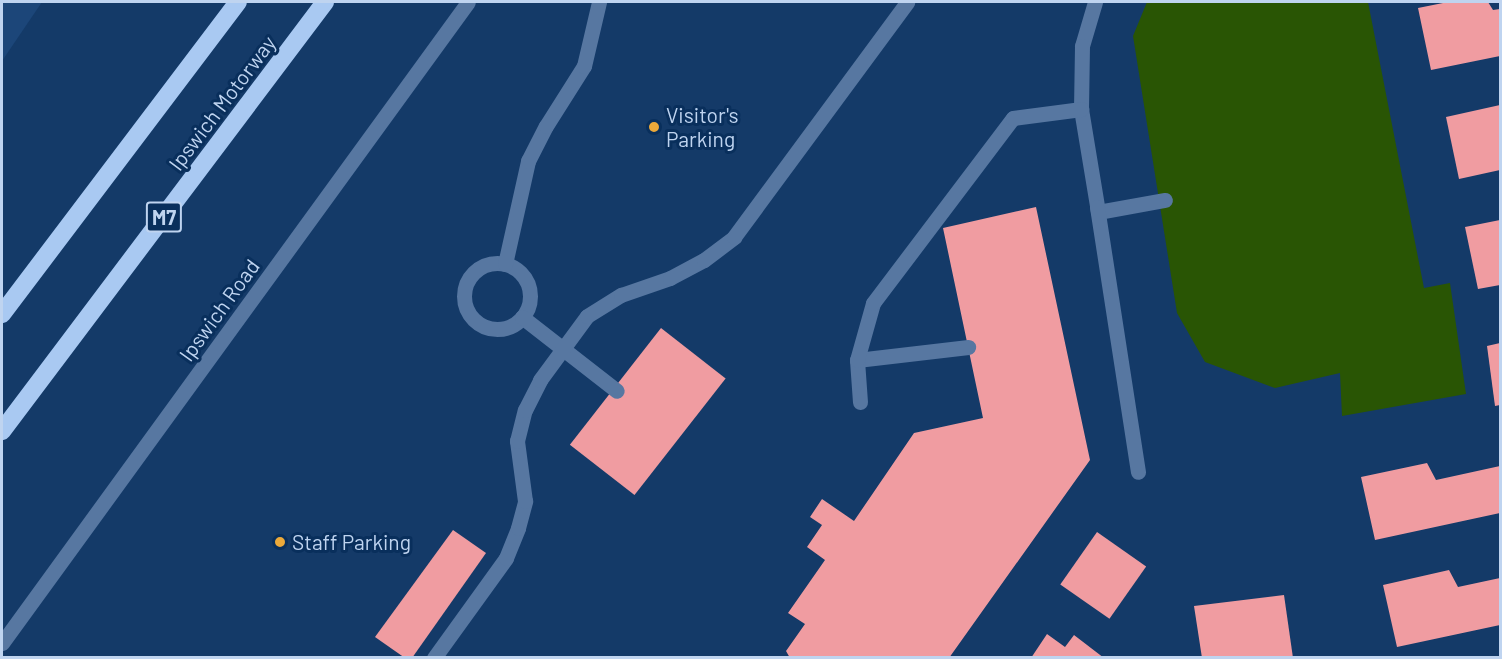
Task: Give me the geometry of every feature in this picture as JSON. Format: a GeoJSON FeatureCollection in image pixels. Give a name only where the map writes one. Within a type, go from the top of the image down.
{"type":"FeatureCollection","features":[{"type":"Feature","properties":{"kind":"highway"},"geometry":{"type":"LineString","coordinates":[[2,314],[238,2]]}},
{"type":"Feature","properties":{"kind":"highway","name":"Ipswich Motorway"},"geometry":{"type":"LineString","coordinates":[[2,431],[326,2]]}},
{"type":"Feature","properties":{"kind":"street","name":"Ipswich Road"},"geometry":{"type":"LineString","coordinates":[[2,643],[468,2]]}},
{"type":"Feature","properties":{"kind":"street"},"geometry":{"type":"LineString","coordinates":[[505,264],[528,162],[546,126],[584,66],[599,2]]}},
{"type":"Feature","properties":{"kind":"street"},"geometry":{"type":"LineString","coordinates":[[434,657],[506,558],[525,501],[517,441],[525,410],[540,380],[588,316],[621,295],[670,278],[704,260],[734,237],[907,2]]}},
{"type":"Feature","properties":{"kind":"street"},"geometry":{"type":"LineString","coordinates":[[1095,2],[1082,46],[1081,109],[1138,472]]}},
{"type":"Feature","properties":{"kind":"street"},"geometry":{"type":"LineString","coordinates":[[860,402],[857,360],[873,303],[1013,118],[1081,109]]}},
{"type":"Feature","properties":{"kind":"street"},"geometry":{"type":"LineString","coordinates":[[1098,207],[1098,212],[1165,200]]}},
{"type":"Feature","properties":{"kind":"street"},"geometry":{"type":"LineString","coordinates":[[490,264],[505,264],[524,276],[529,287],[530,299],[522,317],[513,325],[489,328],[472,318],[466,308],[465,288],[469,277],[490,264]]}},
{"type":"Feature","properties":{"kind":"street"},"geometry":{"type":"LineString","coordinates":[[522,317],[616,391]]}},
{"type":"Feature","properties":{"kind":"street"},"geometry":{"type":"LineString","coordinates":[[857,360],[968,347]]}},
{"type":"Feature","properties":{"kind":"shaded area"},"geometry":{"type":"Polygon","coordinates":[[[2,2],[42,2],[2,61],[2,2]]]}},
{"type":"Feature","properties":{"kind":"green space"},"geometry":{"type":"Polygon","coordinates":[[[1147,2],[1368,2],[1424,288],[1450,283],[1466,394],[1342,416],[1340,373],[1275,388],[1205,362],[1177,313],[1133,36],[1147,2]]]}},
{"type":"Feature","properties":{"kind":"building"},"geometry":{"type":"Polygon","coordinates":[[[1448,2],[1488,2],[1493,10],[1500,9],[1500,56],[1431,70],[1418,8],[1448,2]]]}},
{"type":"Feature","properties":{"kind":"building"},"geometry":{"type":"Polygon","coordinates":[[[1500,105],[1500,170],[1459,179],[1446,117],[1500,105]]]}},
{"type":"Feature","properties":{"kind":"building"},"geometry":{"type":"Polygon","coordinates":[[[1036,207],[1090,460],[949,658],[790,658],[786,651],[805,624],[788,613],[825,560],[807,547],[822,525],[810,517],[822,499],[854,521],[914,433],[983,418],[943,228],[1036,207]]]}},
{"type":"Feature","properties":{"kind":"building"},"geometry":{"type":"Polygon","coordinates":[[[1500,220],[1500,285],[1478,289],[1465,227],[1500,220]]]}},
{"type":"Feature","properties":{"kind":"building"},"geometry":{"type":"Polygon","coordinates":[[[661,328],[726,378],[634,495],[570,445],[661,328]]]}},
{"type":"Feature","properties":{"kind":"building"},"geometry":{"type":"Polygon","coordinates":[[[1500,343],[1500,405],[1495,406],[1487,346],[1500,343]]]}},
{"type":"Feature","properties":{"kind":"building"},"geometry":{"type":"Polygon","coordinates":[[[1427,463],[1436,480],[1500,466],[1500,513],[1375,540],[1361,477],[1427,463]]]}},
{"type":"Feature","properties":{"kind":"building"},"geometry":{"type":"Polygon","coordinates":[[[453,530],[486,553],[412,658],[405,658],[375,637],[453,530]]]}},
{"type":"Feature","properties":{"kind":"building"},"geometry":{"type":"Polygon","coordinates":[[[1097,532],[1146,566],[1109,619],[1060,584],[1097,532]]]}},
{"type":"Feature","properties":{"kind":"building"},"geometry":{"type":"Polygon","coordinates":[[[1449,570],[1458,587],[1500,578],[1500,625],[1397,647],[1383,585],[1449,570]]]}},
{"type":"Feature","properties":{"kind":"building"},"geometry":{"type":"Polygon","coordinates":[[[1284,595],[1293,658],[1202,658],[1194,606],[1284,595]]]}},
{"type":"Feature","properties":{"kind":"building"},"geometry":{"type":"Polygon","coordinates":[[[1047,634],[1065,647],[1074,635],[1104,658],[1031,658],[1047,634]]]}},
{"type":"Feature","properties":{"kind":"place","name":"Visitor's Parking"},"geometry":{"type":"Point","coordinates":[654,127]}},
{"type":"Feature","properties":{"kind":"place","name":"Staff Parking"},"geometry":{"type":"Point","coordinates":[280,542]}}]}
